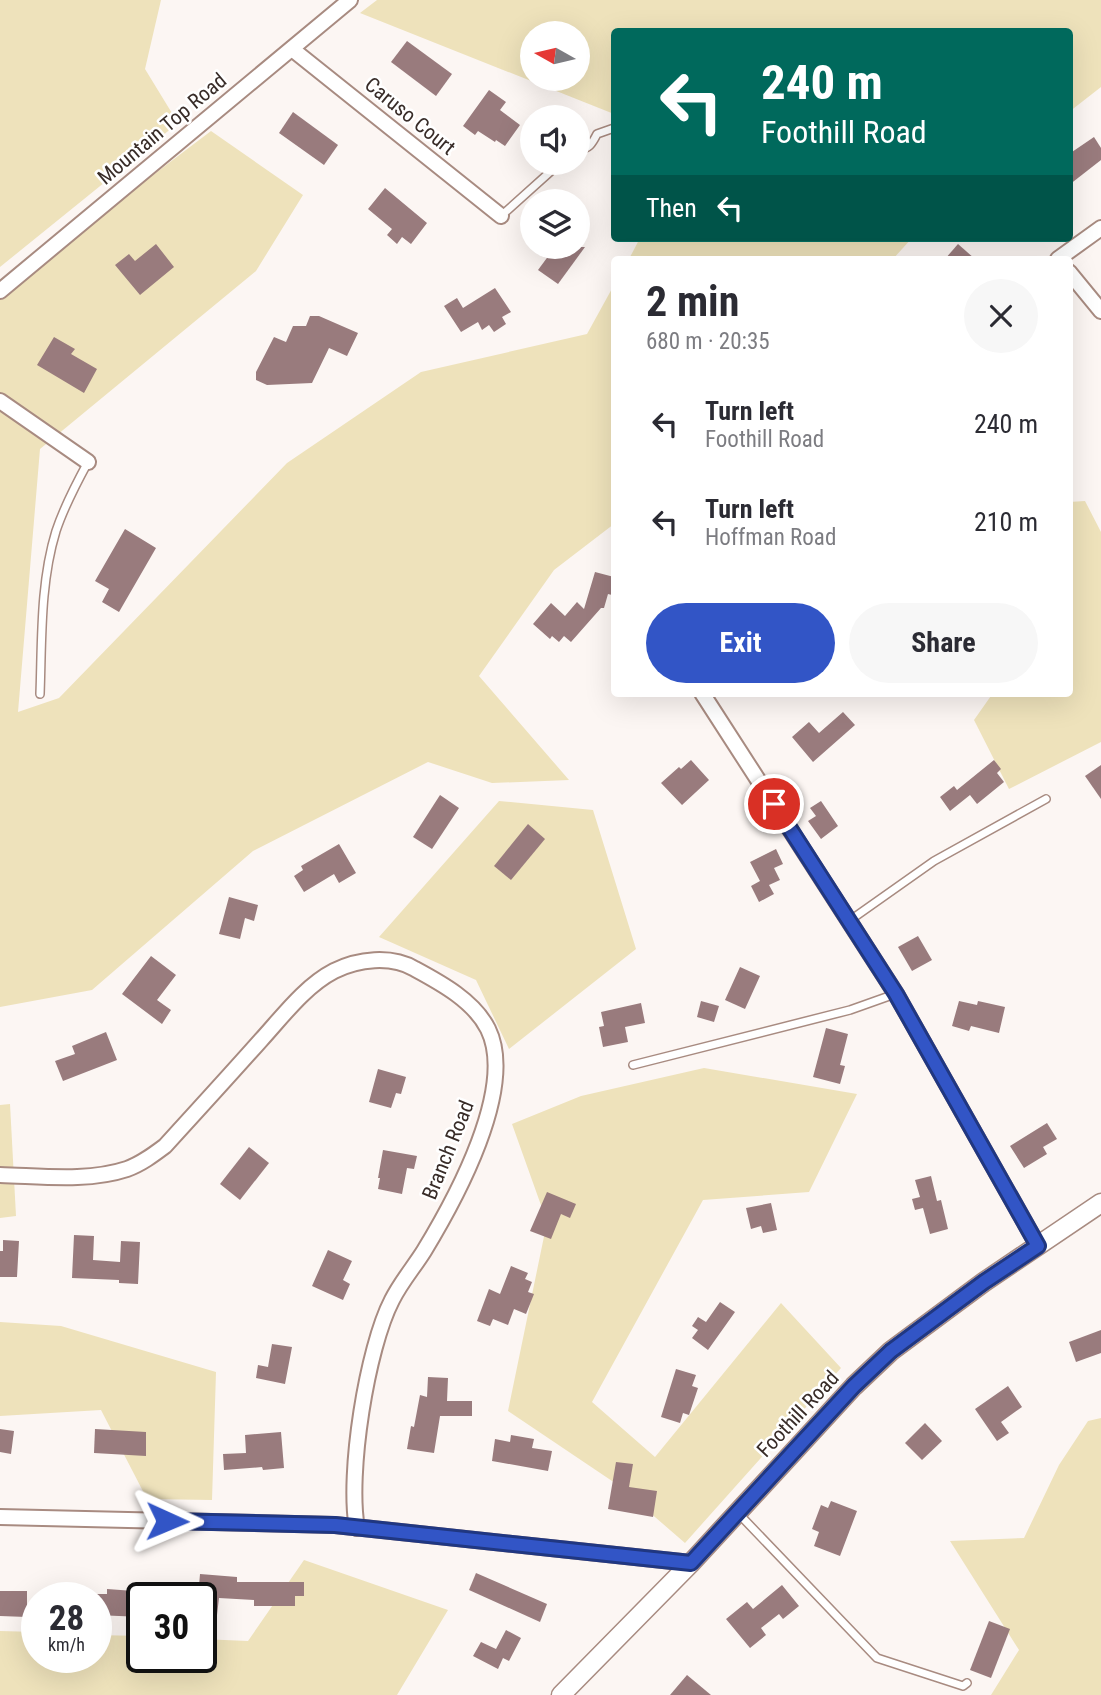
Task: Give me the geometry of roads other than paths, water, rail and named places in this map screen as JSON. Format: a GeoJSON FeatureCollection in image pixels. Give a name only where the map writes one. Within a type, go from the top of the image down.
{"type":"FeatureCollection","features":[{"type":"Feature","properties":{"kind":"street","name":"Mountain Top Road"},"geometry":{"type":"LineString","coordinates":[[0,291],[350,0]]}},
{"type":"Feature","properties":{"kind":"street","name":"Caruso Court"},"geometry":{"type":"LineString","coordinates":[[292,49],[501,216]]}},
{"type":"Feature","properties":{"kind":"street"},"geometry":{"type":"LineString","coordinates":[[1062,256],[1101,228]]}},
{"type":"Feature","properties":{"kind":"street"},"geometry":{"type":"LineString","coordinates":[[1073,277],[1101,311]]}},
{"type":"Feature","properties":{"kind":"street"},"geometry":{"type":"LineString","coordinates":[[0,401],[88,462]]}},
{"type":"Feature","properties":{"kind":"street"},"geometry":{"type":"LineString","coordinates":[[705,697],[896,994],[1038,1246]]}},
{"type":"Feature","properties":{"kind":"street","name":"Branch Road"},"geometry":{"type":"LineString","coordinates":[[0,1175],[86,1176],[119,1171],[146,1160],[165,1146],[296,1002],[332,972],[349,965],[368,960],[397,962],[414,968],[471,1006],[487,1027],[492,1041],[493,1093],[486,1120],[457,1193],[392,1300],[375,1344],[357,1442],[354,1512],[357,1528]]}},
{"type":"Feature","properties":{"kind":"street","name":"Foothill Road"},"geometry":{"type":"LineString","coordinates":[[561,1695],[691,1563],[854,1386],[891,1351],[984,1282],[1101,1203]]}},
{"type":"Feature","properties":{"kind":"street"},"geometry":{"type":"LineString","coordinates":[[0,1517],[335,1525],[691,1563]]}},
{"type":"Feature","properties":{"kind":"lane"},"geometry":{"type":"LineString","coordinates":[[590,145],[597,134],[611,129]]}},
{"type":"Feature","properties":{"kind":"lane"},"geometry":{"type":"LineString","coordinates":[[501,216],[546,175]]}},
{"type":"Feature","properties":{"kind":"lane"},"geometry":{"type":"LineString","coordinates":[[40,694],[47,567],[61,519],[88,462]]}},
{"type":"Feature","properties":{"kind":"lane"},"geometry":{"type":"LineString","coordinates":[[849,920],[934,861],[1046,799]]}},
{"type":"Feature","properties":{"kind":"lane"},"geometry":{"type":"LineString","coordinates":[[634,1065],[850,1010],[896,994]]}},
{"type":"Feature","properties":{"kind":"lane"},"geometry":{"type":"LineString","coordinates":[[737,1512],[877,1658],[963,1686],[967,1683]]}}]}
